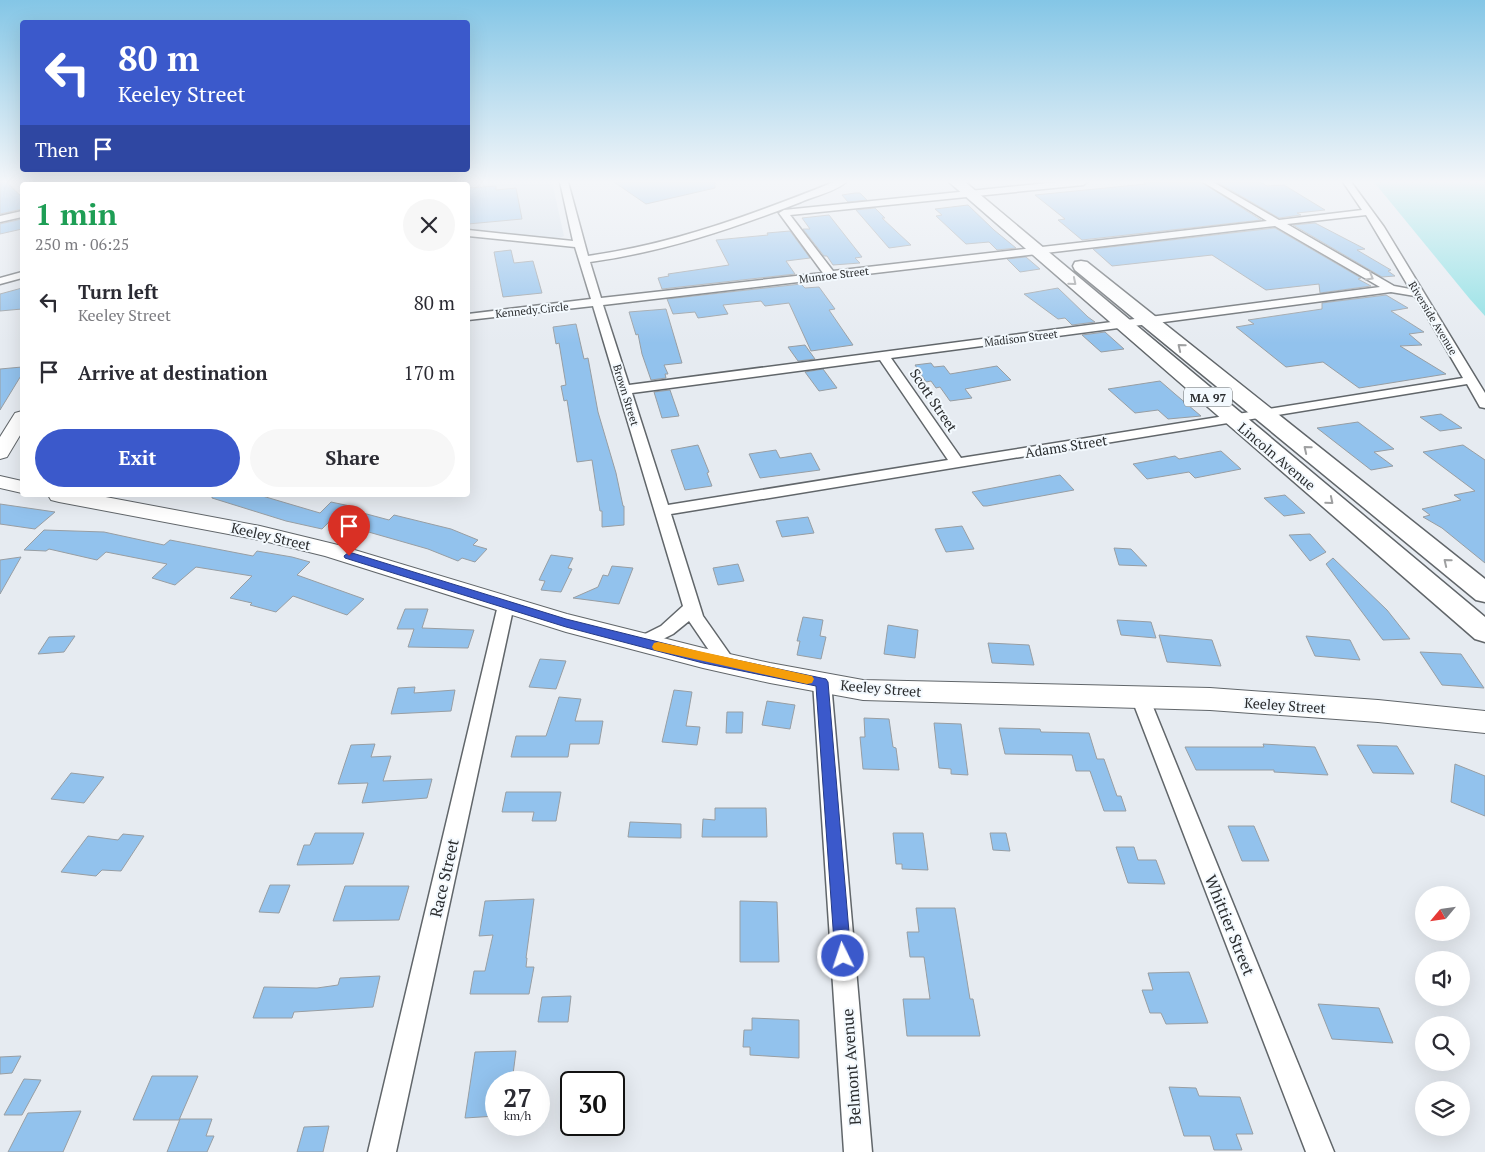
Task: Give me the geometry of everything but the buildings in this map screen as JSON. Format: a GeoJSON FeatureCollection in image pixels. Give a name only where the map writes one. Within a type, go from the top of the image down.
{"type":"FeatureCollection","features":[{"type":"Feature","properties":{"kind":"main road","name":"Lincoln Avenue"},"geometry":{"type":"LineString","coordinates":[[1022,236],[1037,251],[1233,419],[1485,632]]}},
{"type":"Feature","properties":{"kind":"main road","name":"Lincoln Avenue"},"geometry":{"type":"LineString","coordinates":[[1042,236],[1485,593]]}},
{"type":"Feature","properties":{"kind":"street"},"geometry":{"type":"LineString","coordinates":[[494,236],[580,245]]}},
{"type":"Feature","properties":{"kind":"street","name":"Brown Street"},"geometry":{"type":"LineString","coordinates":[[578,236],[695,617],[728,663]]}},
{"type":"Feature","properties":{"kind":"street"},"geometry":{"type":"LineString","coordinates":[[584,260],[626,254],[693,236]]}},
{"type":"Feature","properties":{"kind":"street"},"geometry":{"type":"LineString","coordinates":[[801,236],[830,275]]}},
{"type":"Feature","properties":{"kind":"street","name":"Munroe Street"},"geometry":{"type":"LineString","coordinates":[[597,302],[1166,236]]}},
{"type":"Feature","properties":{"kind":"street"},"geometry":{"type":"LineString","coordinates":[[1300,236],[1392,289]]}},
{"type":"Feature","properties":{"kind":"street","name":"Riverside Avenue"},"geometry":{"type":"LineString","coordinates":[[1384,236],[1485,404]]}},
{"type":"Feature","properties":{"kind":"street"},"geometry":{"type":"LineString","coordinates":[[0,281],[20,276]]}},
{"type":"Feature","properties":{"kind":"street","name":"Madison Street"},"geometry":{"type":"LineString","coordinates":[[624,390],[1392,289],[1419,293]]}},
{"type":"Feature","properties":{"kind":"street","name":"Kennedy Circle"},"geometry":{"type":"LineString","coordinates":[[470,317],[597,302]]}},
{"type":"Feature","properties":{"kind":"street","name":"Scott Street"},"geometry":{"type":"LineString","coordinates":[[884,355],[958,464]]}},
{"type":"Feature","properties":{"kind":"street","name":"Adams Street"},"geometry":{"type":"LineString","coordinates":[[662,511],[1471,380]]}},
{"type":"Feature","properties":{"kind":"street"},"geometry":{"type":"LineString","coordinates":[[0,453],[20,420]]}},
{"type":"Feature","properties":{"kind":"street"},"geometry":{"type":"LineString","coordinates":[[0,482],[20,487]]}},
{"type":"Feature","properties":{"kind":"street","name":"Keeley Street"},"geometry":{"type":"LineString","coordinates":[[70,497],[251,531],[330,550],[566,623],[728,663],[864,690],[1229,700],[1378,711],[1485,722]]}},
{"type":"Feature","properties":{"kind":"street","name":"Race Street"},"geometry":{"type":"LineString","coordinates":[[382,1152],[506,605]]}},
{"type":"Feature","properties":{"kind":"street"},"geometry":{"type":"LineString","coordinates":[[643,643],[667,630],[692,608]]}},
{"type":"Feature","properties":{"kind":"street","name":"Belmont Avenue"},"geometry":{"type":"LineString","coordinates":[[822,682],[858,1152]]}},
{"type":"Feature","properties":{"kind":"street","name":"Whittier Street"},"geometry":{"type":"LineString","coordinates":[[1140,697],[1320,1152]]}},
{"type":"Feature","properties":{"kind":"shaded area"},"geometry":{"type":"Polygon","coordinates":[[[528,236],[564,236],[557,239],[528,236]]]}},
{"type":"Feature","properties":{"kind":"water"},"geometry":{"type":"Polygon","coordinates":[[[1418,236],[1485,236],[1485,316],[1418,236]]]}},
{"type":"Feature","properties":{"kind":"slow traffic"},"geometry":{"type":"LineString","coordinates":[[658,647],[756,670],[807,679]]}},
{"type":"Feature","properties":{"kind":"route"},"geometry":{"type":"LineString","coordinates":[[349,556],[566,623],[703,658],[822,682],[843,956]]}}]}
